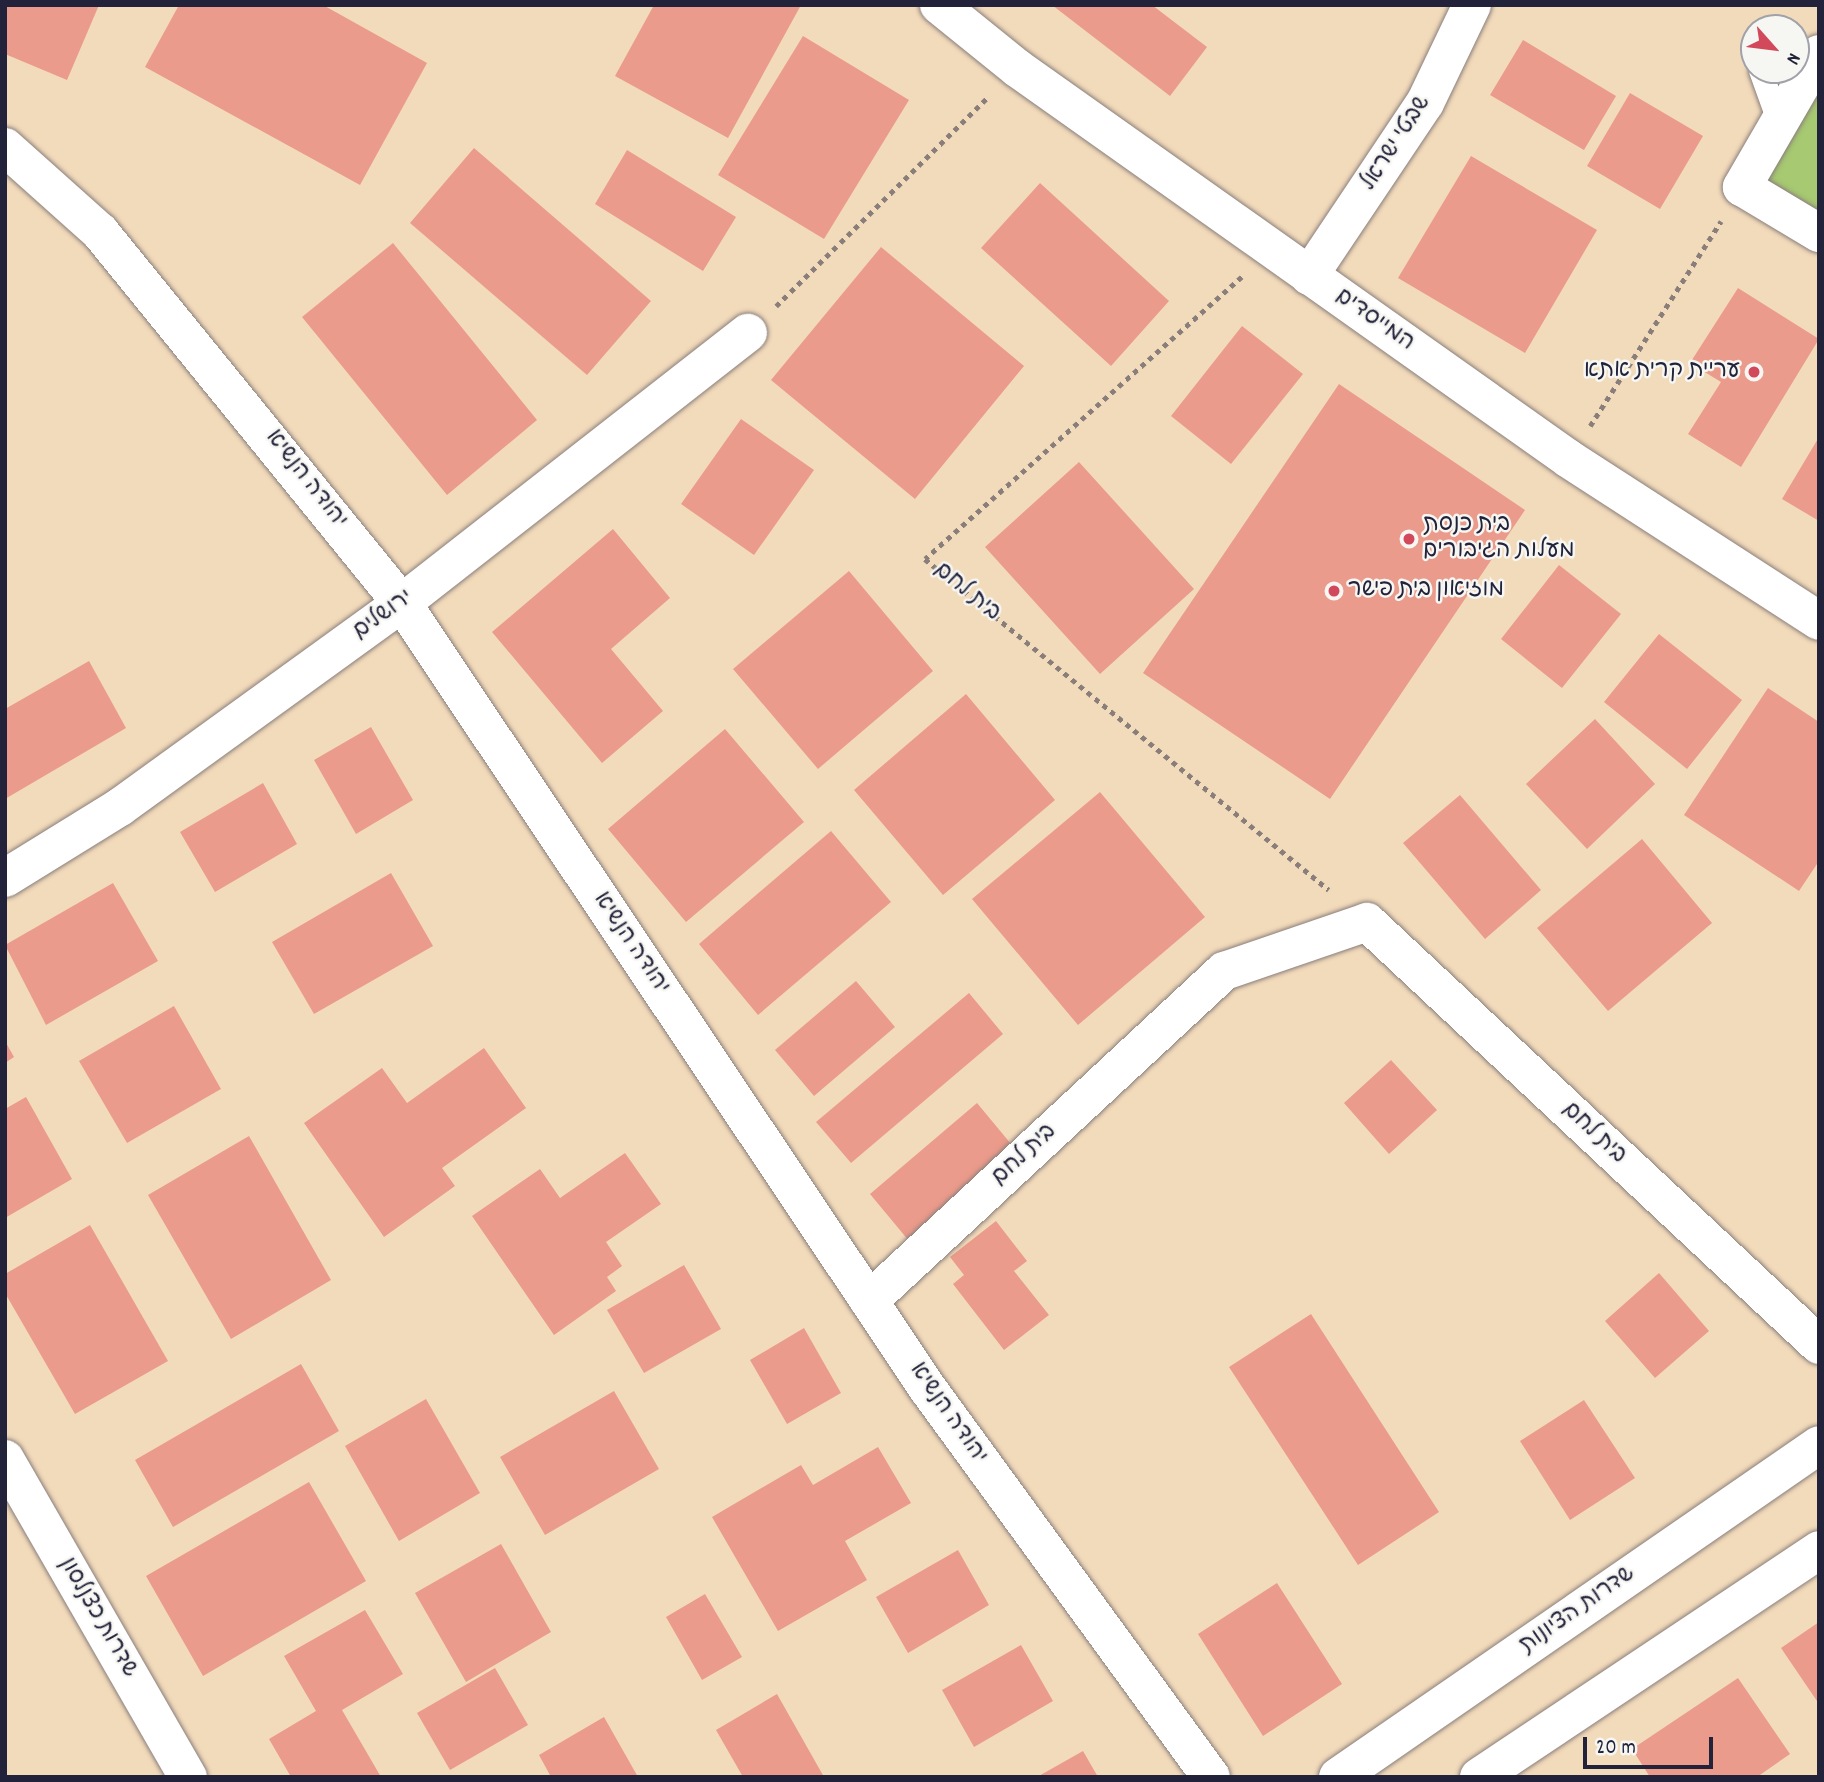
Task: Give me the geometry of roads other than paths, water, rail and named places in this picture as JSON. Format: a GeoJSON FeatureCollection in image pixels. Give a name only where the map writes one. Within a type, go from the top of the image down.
{"type":"FeatureCollection","features":[{"type":"Feature","properties":{"kind":"street","name":"המייסדים"},"geometry":{"type":"LineString","coordinates":[[939,5],[1017,68],[1569,459],[1819,621]]}},
{"type":"Feature","properties":{"kind":"street","name":"שבטי ישראל"},"geometry":{"type":"LineString","coordinates":[[1310,276],[1425,103],[1472,5]]}},
{"type":"Feature","properties":{"kind":"street"},"geometry":{"type":"LineString","coordinates":[[1819,54],[1742,187],[1819,233]]}},
{"type":"Feature","properties":{"kind":"street","name":"יהודה הנשיא"},"geometry":{"type":"LineString","coordinates":[[5,147],[100,232],[402,603],[869,1301],[1211,1777]]}},
{"type":"Feature","properties":{"kind":"street","name":"ירושלים"},"geometry":{"type":"LineString","coordinates":[[5,878],[120,807],[402,603],[748,334]]}},
{"type":"Feature","properties":{"kind":"street","name":"בית לחם"},"geometry":{"type":"LineString","coordinates":[[869,1301],[1224,971],[1367,922],[1819,1345]]}},
{"type":"Feature","properties":{"kind":"street","name":"שדרות הציונות"},"geometry":{"type":"LineString","coordinates":[[1338,1777],[1819,1445]]}},
{"type":"Feature","properties":{"kind":"street","name":"שדרות כצנלסון"},"geometry":{"type":"LineString","coordinates":[[5,1459],[188,1777]]}},
{"type":"Feature","properties":{"kind":"street"},"geometry":{"type":"LineString","coordinates":[[1479,1777],[1819,1550]]}},
{"type":"Feature","properties":{"kind":"lane"},"geometry":{"type":"LineString","coordinates":[[1765,84],[1779,123]]}},
{"type":"Feature","properties":{"kind":"place","name":"עריית קרית אתא"},"geometry":{"type":"Point","coordinates":[1754,372]}},
{"type":"Feature","properties":{"kind":"place","name":"בית כנסת מעלות הגיבורים"},"geometry":{"type":"Point","coordinates":[1409,539]}},
{"type":"Feature","properties":{"kind":"place","name":"מוזיאון בית פישר"},"geometry":{"type":"Point","coordinates":[1334,591]}}]}
